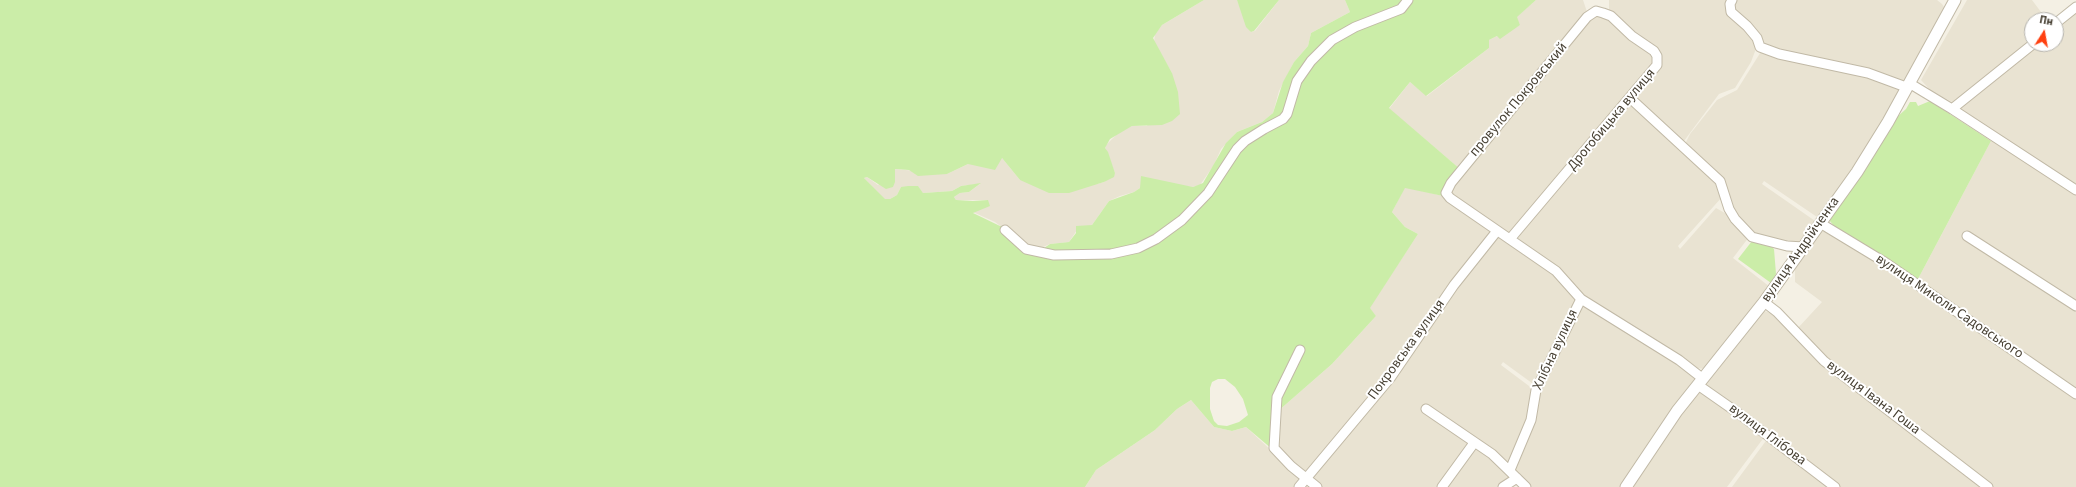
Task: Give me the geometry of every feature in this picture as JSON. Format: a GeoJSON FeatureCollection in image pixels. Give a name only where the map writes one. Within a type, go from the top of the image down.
{"type":"FeatureCollection","features":[{"type":"Feature","properties":{"kind":"street"},"geometry":{"type":"LineString","coordinates":[[1005,230],[1026,249],[1054,255],[1112,254],[1138,248],[1156,239],[1179,223],[1208,193],[1237,149],[1245,141],[1264,129],[1283,120],[1287,114],[1297,81],[1311,61],[1332,40],[1355,27],[1401,9],[1408,0]]}},
{"type":"Feature","properties":{"kind":"street"},"geometry":{"type":"LineString","coordinates":[[1732,0],[1730,4],[1731,12],[1748,26],[1757,38],[1760,47],[1779,54],[1868,73],[1907,85],[1952,109],[2076,190]]}},
{"type":"Feature","properties":{"kind":"street","name":"вулиця Андрійченка"},"geometry":{"type":"LineString","coordinates":[[1626,487],[1677,411],[1764,302],[1857,172],[1888,122],[1955,0]]}},
{"type":"Feature","properties":{"kind":"street"},"geometry":{"type":"LineString","coordinates":[[2064,17],[2076,7]]}},
{"type":"Feature","properties":{"kind":"street","name":"Дрогобицька вулиця"},"geometry":{"type":"LineString","coordinates":[[1510,239],[1657,65],[1657,56],[1654,51],[1632,36],[1611,16],[1596,11]]}},
{"type":"Feature","properties":{"kind":"street","name":"провулок Покровський"},"geometry":{"type":"LineString","coordinates":[[1497,231],[1446,193],[1451,183],[1587,17],[1596,11]]}},
{"type":"Feature","properties":{"kind":"street"},"geometry":{"type":"LineString","coordinates":[[1952,109],[2024,51]]}},
{"type":"Feature","properties":{"kind":"street"},"geometry":{"type":"LineString","coordinates":[[1630,98],[1720,181],[1732,214],[1752,237],[1787,246],[1804,247]]}},
{"type":"Feature","properties":{"kind":"street","name":"вулиця Миколи Садовського"},"geometry":{"type":"LineString","coordinates":[[1820,223],[1886,263],[2076,394]]}},
{"type":"Feature","properties":{"kind":"street"},"geometry":{"type":"LineString","coordinates":[[1497,231],[1556,271],[1581,298],[1679,360],[1700,381]]}},
{"type":"Feature","properties":{"kind":"street","name":"Покровська вулиця"},"geometry":{"type":"LineString","coordinates":[[1299,487],[1391,377],[1454,285],[1497,231]]}},
{"type":"Feature","properties":{"kind":"street"},"geometry":{"type":"LineString","coordinates":[[1967,236],[2076,306]]}},
{"type":"Feature","properties":{"kind":"street","name":"Хлібна вулиця"},"geometry":{"type":"LineString","coordinates":[[1510,470],[1531,420],[1536,390],[1581,298]]}},
{"type":"Feature","properties":{"kind":"street","name":"вулиця Івана Гоша"},"geometry":{"type":"LineString","coordinates":[[1764,302],[1777,312],[1824,361],[1988,487]]}},
{"type":"Feature","properties":{"kind":"street"},"geometry":{"type":"LineString","coordinates":[[1300,350],[1277,397],[1274,448],[1306,480],[1317,487]]}},
{"type":"Feature","properties":{"kind":"street","name":"вулиця Глібова"},"geometry":{"type":"LineString","coordinates":[[1700,381],[1738,413],[1835,487]]}},
{"type":"Feature","properties":{"kind":"street"},"geometry":{"type":"LineString","coordinates":[[1426,409],[1492,454],[1526,487]]}},
{"type":"Feature","properties":{"kind":"street"},"geometry":{"type":"LineString","coordinates":[[1442,487],[1474,443]]}},
{"type":"Feature","properties":{"kind":"street"},"geometry":{"type":"LineString","coordinates":[[1503,487],[1517,478]]}},
{"type":"Feature","properties":{"kind":"shaded area"},"geometry":{"type":"Polygon","coordinates":[[[1204,0],[1237,0],[1251,32],[1255,31],[1279,0],[1345,0],[1350,12],[1311,33],[1308,46],[1294,62],[1279,91],[1273,113],[1262,122],[1237,132],[1221,149],[1214,165],[1200,185],[1193,187],[1178,185],[1140,188],[1134,192],[1109,201],[1092,225],[1077,230],[1069,242],[1050,244],[1036,250],[1032,250],[995,222],[973,212],[988,200],[956,200],[954,197],[960,193],[969,192],[980,184],[961,186],[952,191],[923,193],[918,187],[901,187],[897,195],[890,199],[884,199],[864,178],[867,177],[878,185],[895,169],[947,174],[968,164],[1002,158],[1020,180],[1097,184],[1104,182],[1115,173],[1105,148],[1106,145],[1119,132],[1132,126],[1147,126],[1172,73],[1154,42],[1155,34],[1162,25],[1204,0]]]}},
{"type":"Feature","properties":{"kind":"shaded area"},"geometry":{"type":"Polygon","coordinates":[[[1536,0],[1583,0],[1587,12],[1460,169],[1389,109],[1410,82],[1427,96],[1489,48],[1489,40],[1520,25],[1516,17],[1536,0]]]}},
{"type":"Feature","properties":{"kind":"shaded area"},"geometry":{"type":"Polygon","coordinates":[[[1609,0],[1731,0],[1729,3],[1747,27],[1757,46],[1751,62],[1735,88],[1719,94],[1684,141],[1680,142],[1633,97],[1660,60],[1609,12],[1609,0]]]}},
{"type":"Feature","properties":{"kind":"shaded area"},"geometry":{"type":"Polygon","coordinates":[[[1733,0],[1937,0],[1946,10],[1904,85],[1763,46],[1732,12],[1733,0]]]}},
{"type":"Feature","properties":{"kind":"shaded area"},"geometry":{"type":"Polygon","coordinates":[[[1967,0],[2032,0],[2041,12],[2024,12],[2024,48],[1954,103],[1931,91],[1921,80],[1967,0]]]}},
{"type":"Feature","properties":{"kind":"shaded area"},"geometry":{"type":"Polygon","coordinates":[[[2076,12],[2076,188],[1957,108],[2025,52],[2064,52],[2064,20],[2076,12]]]}},
{"type":"Feature","properties":{"kind":"shaded area"},"geometry":{"type":"Polygon","coordinates":[[[1602,14],[1657,59],[1510,237],[1450,194],[1450,188],[1591,15],[1602,14]]]}},
{"type":"Feature","properties":{"kind":"shaded area"},"geometry":{"type":"Polygon","coordinates":[[[1762,50],[1875,76],[1902,90],[1884,121],[1820,219],[1764,181],[1762,184],[1818,223],[1801,246],[1754,234],[1736,219],[1721,179],[1687,151],[1686,142],[1690,134],[1717,100],[1737,90],[1762,50]]]}},
{"type":"Feature","properties":{"kind":"shaded area"},"geometry":{"type":"Polygon","coordinates":[[[1629,101],[1719,183],[1723,196],[1678,246],[1680,249],[1716,208],[1730,216],[1749,237],[1733,258],[1770,287],[1705,369],[1697,368],[1583,298],[1514,240],[1629,101]]]}},
{"type":"Feature","properties":{"kind":"shaded area"},"geometry":{"type":"Polygon","coordinates":[[[1992,139],[2076,192],[2076,392],[1918,279],[1992,139]]]}},
{"type":"Feature","properties":{"kind":"shaded area"},"geometry":{"type":"Polygon","coordinates":[[[1405,187],[1443,196],[1494,231],[1407,351],[1305,477],[1276,447],[1277,412],[1332,364],[1376,316],[1369,308],[1418,234],[1405,227],[1392,212],[1405,187]]]}},
{"type":"Feature","properties":{"kind":"shaded area"},"geometry":{"type":"Polygon","coordinates":[[[1819,231],[1833,233],[1884,263],[2076,396],[2076,487],[1992,487],[1844,375],[1797,329],[1822,302],[1795,282],[1795,265],[1819,231]]]}},
{"type":"Feature","properties":{"kind":"shaded area"},"geometry":{"type":"Polygon","coordinates":[[[1499,234],[1555,272],[1578,297],[1536,386],[1503,362],[1501,365],[1529,386],[1534,398],[1530,420],[1508,467],[1467,440],[1469,445],[1440,487],[1321,487],[1312,481],[1312,475],[1499,234]]]}},
{"type":"Feature","properties":{"kind":"shaded area"},"geometry":{"type":"Polygon","coordinates":[[[1581,302],[1687,369],[1697,380],[1622,487],[1529,487],[1514,473],[1514,465],[1539,389],[1581,302]]]}},
{"type":"Feature","properties":{"kind":"shaded area"},"geometry":{"type":"Polygon","coordinates":[[[1762,310],[1776,315],[1794,332],[1985,487],[1839,487],[1706,387],[1704,382],[1762,310]]]}},
{"type":"Feature","properties":{"kind":"shaded area"},"geometry":{"type":"Polygon","coordinates":[[[1698,389],[1765,436],[1727,487],[1629,487],[1698,389]]]}},
{"type":"Feature","properties":{"kind":"shaded area"},"geometry":{"type":"Polygon","coordinates":[[[1191,400],[1214,427],[1232,431],[1246,427],[1303,480],[1297,487],[1085,487],[1096,470],[1155,430],[1177,409],[1191,400]]]}},
{"type":"Feature","properties":{"kind":"shaded area"},"geometry":{"type":"Polygon","coordinates":[[[1768,438],[1833,487],[1732,487],[1768,438]]]}},
{"type":"Feature","properties":{"kind":"shaded area"},"geometry":{"type":"Polygon","coordinates":[[[1473,448],[1480,448],[1514,477],[1500,487],[1445,487],[1473,448]]]}},
{"type":"Feature","properties":{"kind":"green space"},"geometry":{"type":"Polygon","coordinates":[[[0,0],[1204,0],[1162,25],[1153,38],[1172,73],[1178,92],[1180,114],[1172,121],[1162,125],[1132,126],[1110,139],[1105,148],[1108,152],[1115,173],[1114,177],[1104,182],[1069,193],[1049,193],[1020,180],[1002,158],[995,170],[968,164],[947,174],[918,176],[909,170],[895,169],[895,182],[893,187],[886,189],[867,177],[864,178],[885,199],[890,199],[897,195],[901,187],[918,186],[923,193],[952,191],[961,186],[981,183],[969,192],[960,193],[954,197],[956,200],[988,200],[990,206],[973,213],[1000,226],[1007,226],[1009,232],[1026,248],[1044,248],[1050,244],[1069,242],[1076,233],[1076,226],[1092,225],[1109,201],[1134,192],[1140,188],[1141,176],[1193,187],[1203,183],[1226,143],[1237,132],[1262,122],[1273,113],[1283,82],[1294,62],[1308,46],[1311,33],[1350,12],[1345,0],[1536,0],[1517,17],[1520,25],[1500,39],[1497,36],[1489,40],[1489,48],[1426,96],[1410,82],[1389,108],[1460,169],[1443,196],[1405,188],[1392,212],[1405,227],[1418,234],[1370,308],[1376,316],[1332,364],[1277,412],[1272,449],[1246,427],[1232,431],[1214,427],[1191,400],[1177,409],[1155,430],[1096,470],[1085,487],[0,487],[0,0]],[[1218,379],[1212,382],[1210,388],[1210,409],[1214,421],[1218,425],[1227,426],[1239,422],[1248,415],[1243,399],[1235,387],[1225,379],[1218,379]]]}},
{"type":"Feature","properties":{"kind":"green space"},"geometry":{"type":"Polygon","coordinates":[[[1237,0],[1279,0],[1254,31],[1251,32],[1246,27],[1237,0]]]}},
{"type":"Feature","properties":{"kind":"green space"},"geometry":{"type":"Polygon","coordinates":[[[1930,101],[1991,141],[1918,279],[1835,227],[1829,220],[1897,117],[1906,109],[1910,102],[1916,102],[1918,106],[1930,101]]]}},
{"type":"Feature","properties":{"kind":"green space"},"geometry":{"type":"Polygon","coordinates":[[[1752,241],[1767,243],[1774,249],[1776,274],[1771,283],[1738,259],[1752,241]]]}}]}
